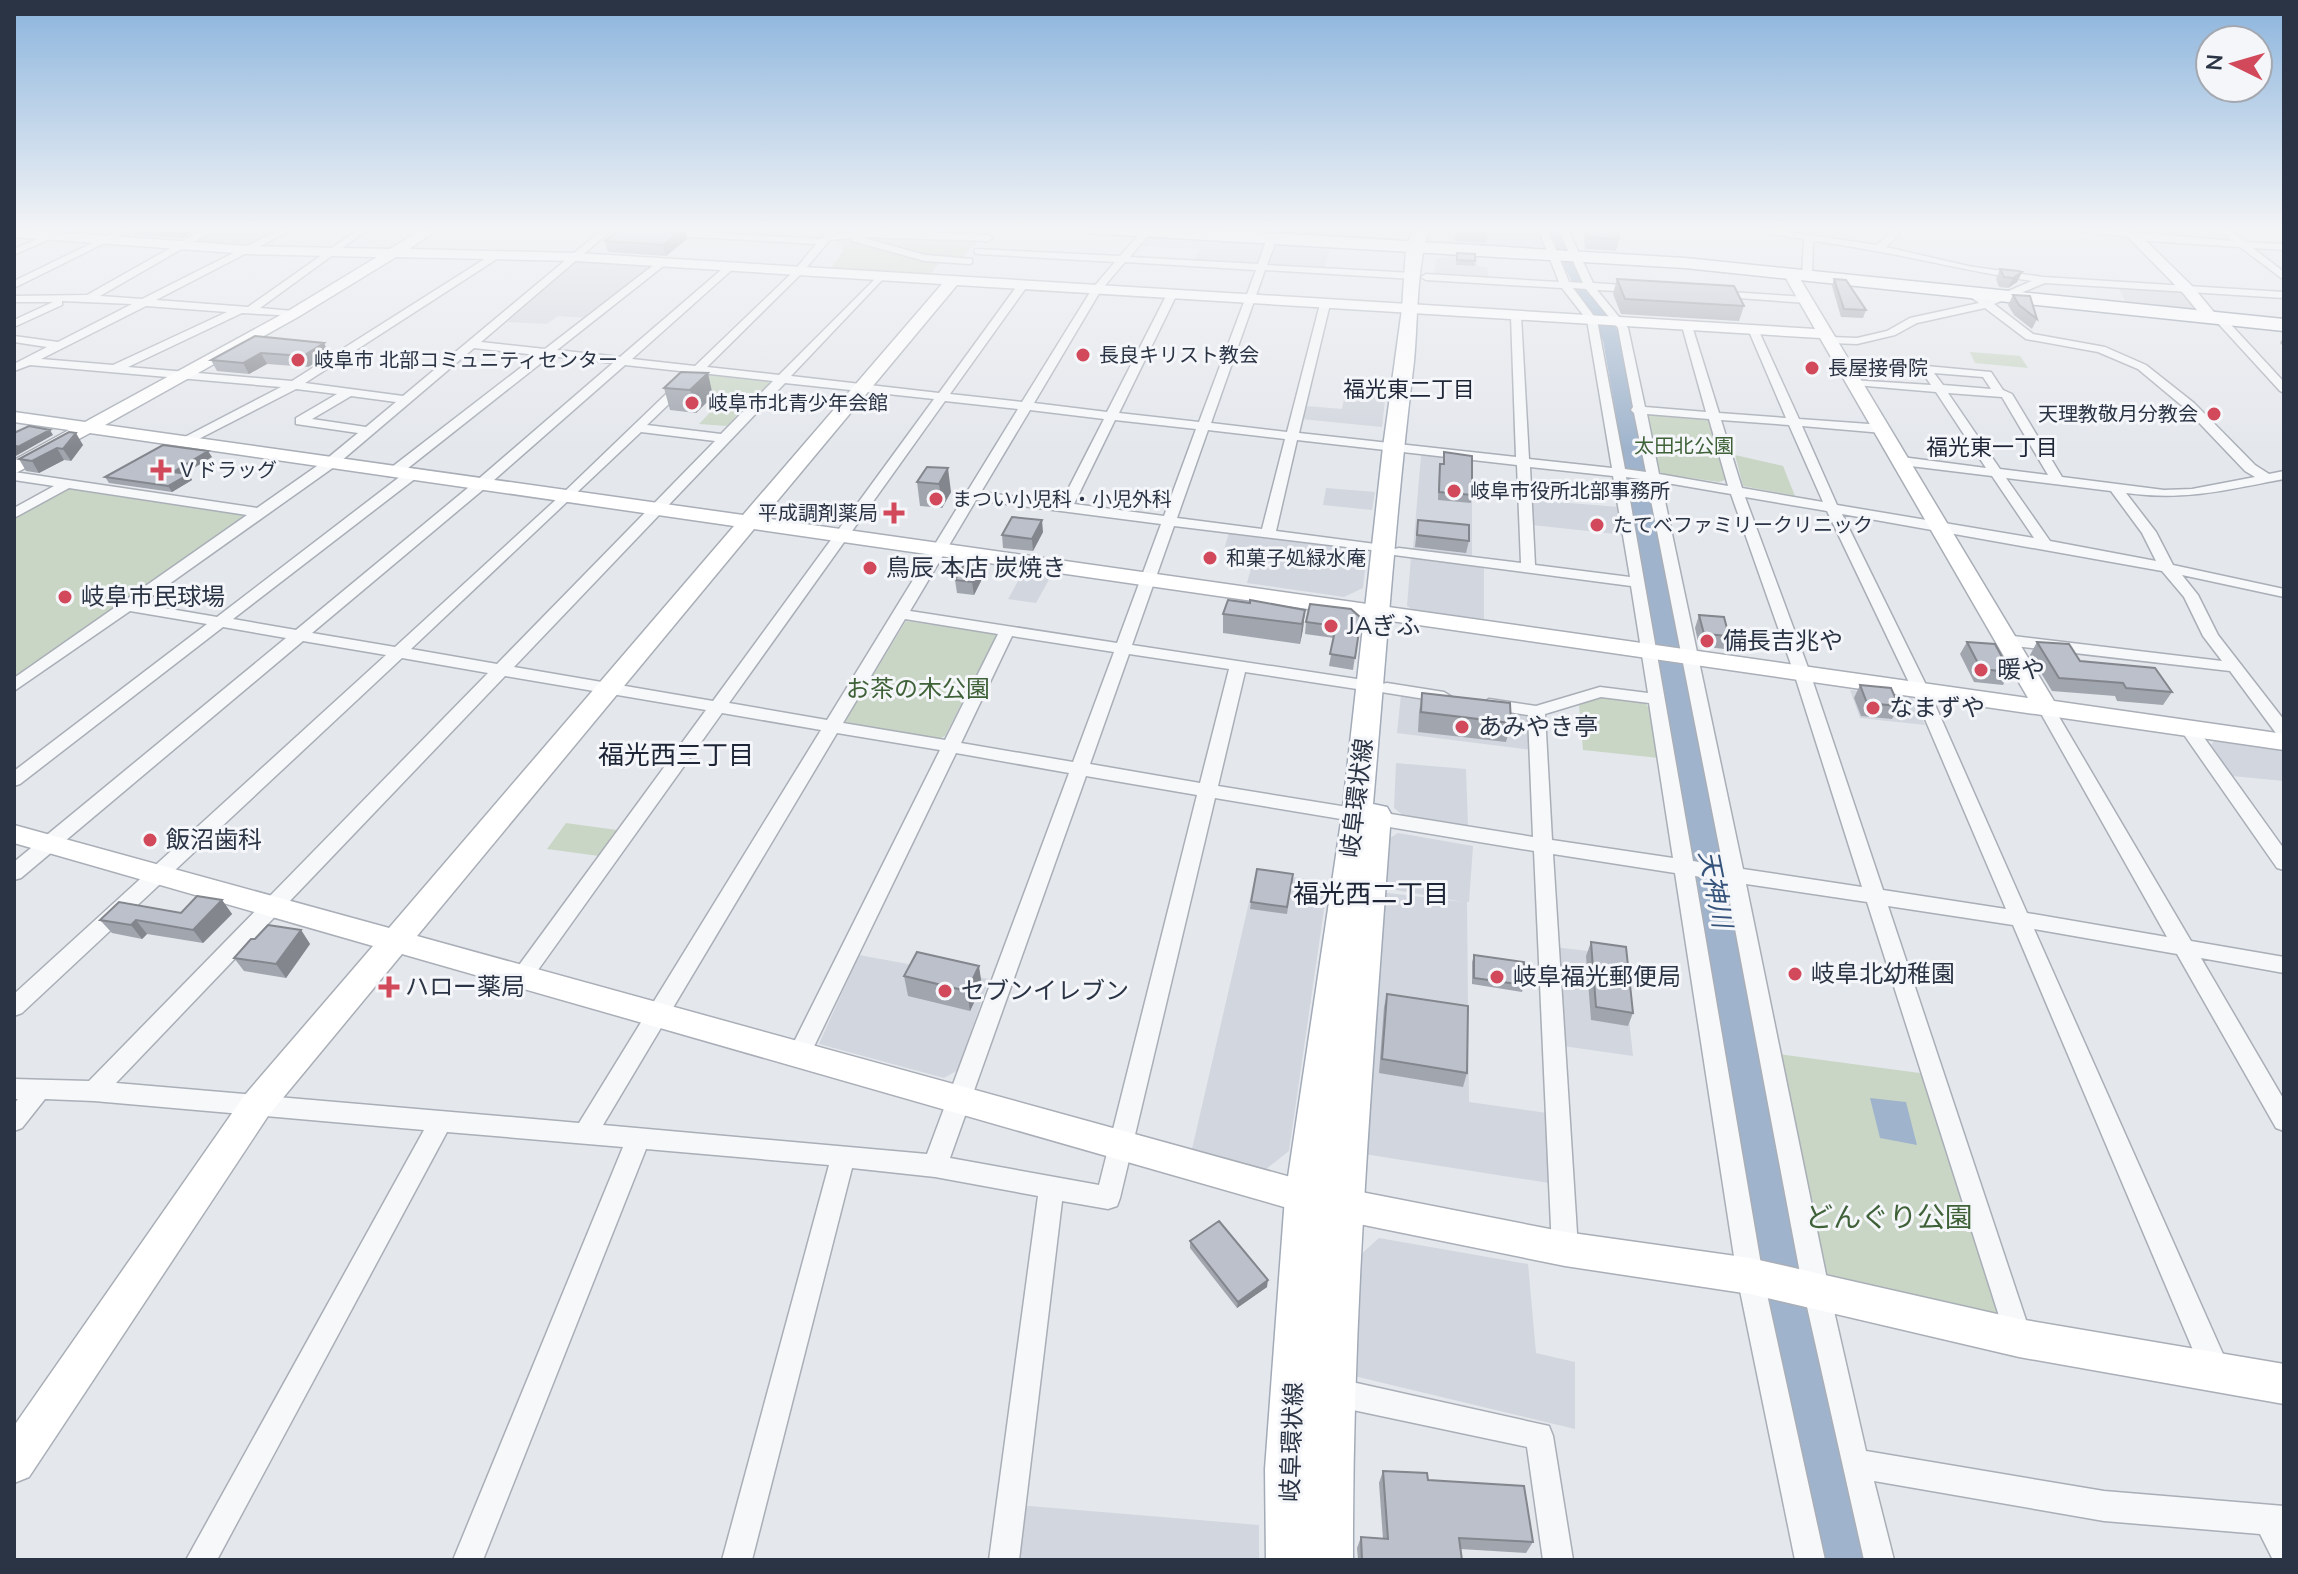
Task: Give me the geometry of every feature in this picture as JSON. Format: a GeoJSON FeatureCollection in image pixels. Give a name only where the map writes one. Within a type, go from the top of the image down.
{"type":"FeatureCollection","features":[{"type":"Feature","properties":{"kind":"highway"},"geometry":{"type":"LineString","coordinates":[[2035,301],[2284,325]]}},
{"type":"Feature","properties":{"kind":"main road","name":"岐阜環状線"},"geometry":{"type":"LineString","coordinates":[[1328,1560],[1332,1391],[1366,817],[1400,448],[1418,301]]}},
{"type":"Feature","properties":{"kind":"main road","name":"岐阜環状線"},"geometry":{"type":"LineString","coordinates":[[1291,1560],[1289,1469],[1305,1197],[1366,817]]}},
{"type":"Feature","properties":{"kind":"street"},"geometry":{"type":"LineString","coordinates":[[14,324],[60,301]]}},
{"type":"Feature","properties":{"kind":"street"},"geometry":{"type":"LineString","coordinates":[[126,301],[293,314]]}},
{"type":"Feature","properties":{"kind":"street"},"geometry":{"type":"LineString","coordinates":[[14,368],[145,301]]}},
{"type":"Feature","properties":{"kind":"street"},"geometry":{"type":"LineString","coordinates":[[114,369],[246,311],[260,301]]}},
{"type":"Feature","properties":{"kind":"street"},"geometry":{"type":"LineString","coordinates":[[14,468],[314,301]]}},
{"type":"Feature","properties":{"kind":"street"},"geometry":{"type":"LineString","coordinates":[[185,442],[294,385],[424,301]]}},
{"type":"Feature","properties":{"kind":"street"},"geometry":{"type":"LineString","coordinates":[[14,686],[329,464],[523,301]]}},
{"type":"Feature","properties":{"kind":"street"},"geometry":{"type":"LineString","coordinates":[[14,780],[220,621],[612,301]]}},
{"type":"Feature","properties":{"kind":"street"},"geometry":{"type":"LineString","coordinates":[[14,873],[480,485],[690,301]]}},
{"type":"Feature","properties":{"kind":"street"},"geometry":{"type":"LineString","coordinates":[[14,1007],[566,498],[768,301]]}},
{"type":"Feature","properties":{"kind":"street"},"geometry":{"type":"LineString","coordinates":[[94,1091],[857,301]]}},
{"type":"Feature","properties":{"kind":"street"},"geometry":{"type":"LineString","coordinates":[[14,1462],[256,1106],[934,301]]}},
{"type":"Feature","properties":{"kind":"street"},"geometry":{"type":"LineString","coordinates":[[521,978],[1011,301]]}},
{"type":"Feature","properties":{"kind":"street"},"geometry":{"type":"LineString","coordinates":[[585,1134],[1089,301]]}},
{"type":"Feature","properties":{"kind":"street"},"geometry":{"type":"LineString","coordinates":[[1066,507],[1168,301]]}},
{"type":"Feature","properties":{"kind":"street"},"geometry":{"type":"LineString","coordinates":[[935,1166],[1248,301]]}},
{"type":"Feature","properties":{"kind":"street"},"geometry":{"type":"LineString","coordinates":[[1286,301],[1753,329],[1857,341],[1891,333],[1914,320],[1971,310],[1982,301]]}},
{"type":"Feature","properties":{"kind":"street"},"geometry":{"type":"LineString","coordinates":[[1579,301],[1594,320],[1688,869],[1750,1276],[1810,1560]]}},
{"type":"Feature","properties":{"kind":"street"},"geometry":{"type":"LineString","coordinates":[[1601,301],[1623,328],[1637,410],[1647,439],[1651,476],[1686,656],[1816,1289],[1879,1560]]}},
{"type":"Feature","properties":{"kind":"street"},"geometry":{"type":"LineString","coordinates":[[1808,301],[2284,1121]]}},
{"type":"Feature","properties":{"kind":"street"},"geometry":{"type":"LineString","coordinates":[[1992,301],[2030,337],[2101,349],[2142,367],[2190,406],[2250,468],[2265,477]]}},
{"type":"Feature","properties":{"kind":"street"},"geometry":{"type":"LineString","coordinates":[[2199,301],[2282,385]]}},
{"type":"Feature","properties":{"kind":"street"},"geometry":{"type":"LineString","coordinates":[[1268,534],[1325,304]]}},
{"type":"Feature","properties":{"kind":"street"},"geometry":{"type":"LineString","coordinates":[[1516,316],[1528,568]]}},
{"type":"Feature","properties":{"kind":"street"},"geometry":{"type":"LineString","coordinates":[[1687,326],[1736,491],[1802,673],[2019,1338]]}},
{"type":"Feature","properties":{"kind":"street"},"geometry":{"type":"LineString","coordinates":[[1753,329],[1832,508],[1921,691],[2217,1373]]}},
{"type":"Feature","properties":{"kind":"street"},"geometry":{"type":"LineString","coordinates":[[14,339],[59,345]]}},
{"type":"Feature","properties":{"kind":"street"},"geometry":{"type":"LineString","coordinates":[[472,344],[1651,476],[2045,545],[2284,593]]}},
{"type":"Feature","properties":{"kind":"street"},"geometry":{"type":"LineString","coordinates":[[28,361],[294,385],[407,400]]}},
{"type":"Feature","properties":{"kind":"street"},"geometry":{"type":"LineString","coordinates":[[1999,393],[1987,374],[1926,369],[2045,545]]}},
{"type":"Feature","properties":{"kind":"street"},"geometry":{"type":"LineString","coordinates":[[1855,382],[2006,394],[2056,478]]}},
{"type":"Feature","properties":{"kind":"street"},"geometry":{"type":"LineString","coordinates":[[349,392],[300,421],[370,431]]}},
{"type":"Feature","properties":{"kind":"street"},"geometry":{"type":"LineString","coordinates":[[1637,410],[1883,429]]}},
{"type":"Feature","properties":{"kind":"street"},"geometry":{"type":"LineString","coordinates":[[14,417],[2284,742]]}},
{"type":"Feature","properties":{"kind":"street"},"geometry":{"type":"LineString","coordinates":[[637,428],[725,438]]}},
{"type":"Feature","properties":{"kind":"street"},"geometry":{"type":"LineString","coordinates":[[1902,461],[2056,478],[2117,490],[2179,495],[2284,475]]}},
{"type":"Feature","properties":{"kind":"street"},"geometry":{"type":"LineString","coordinates":[[14,476],[260,513]]}},
{"type":"Feature","properties":{"kind":"street"},"geometry":{"type":"LineString","coordinates":[[14,514],[67,484]]}},
{"type":"Feature","properties":{"kind":"street"},"geometry":{"type":"LineString","coordinates":[[2117,490],[2149,532],[2167,568],[2191,595],[2211,636],[2284,732]]}},
{"type":"Feature","properties":{"kind":"street"},"geometry":{"type":"LineString","coordinates":[[972,495],[1638,582]]}},
{"type":"Feature","properties":{"kind":"street"},"geometry":{"type":"LineString","coordinates":[[128,606],[1366,817],[2021,919],[2284,965]]}},
{"type":"Feature","properties":{"kind":"street"},"geometry":{"type":"LineString","coordinates":[[900,614],[1536,711],[1600,692],[1657,699]]}},
{"type":"Feature","properties":{"kind":"street"},"geometry":{"type":"LineString","coordinates":[[798,1056],[1007,631]]}},
{"type":"Feature","properties":{"kind":"street"},"geometry":{"type":"LineString","coordinates":[[2005,640],[2233,667]]}},
{"type":"Feature","properties":{"kind":"street"},"geometry":{"type":"LineString","coordinates":[[14,1089],[94,1091],[843,1156],[935,1166],[1108,1198],[1238,666]]}},
{"type":"Feature","properties":{"kind":"street"},"geometry":{"type":"LineString","coordinates":[[1536,711],[1565,1249]]}},
{"type":"Feature","properties":{"kind":"street"},"geometry":{"type":"LineString","coordinates":[[2189,729],[2284,863]]}},
{"type":"Feature","properties":{"kind":"street"},"geometry":{"type":"LineString","coordinates":[[14,834],[392,943],[1342,1206],[1565,1249],[1750,1276],[2019,1338],[2284,1384]]}},
{"type":"Feature","properties":{"kind":"street"},"geometry":{"type":"LineString","coordinates":[[14,1121],[40,1089]]}},
{"type":"Feature","properties":{"kind":"street"},"geometry":{"type":"LineString","coordinates":[[201,1560],[440,1122]]}},
{"type":"Feature","properties":{"kind":"street"},"geometry":{"type":"LineString","coordinates":[[468,1560],[638,1139]]}},
{"type":"Feature","properties":{"kind":"street"},"geometry":{"type":"LineString","coordinates":[[737,1560],[843,1156]]}},
{"type":"Feature","properties":{"kind":"street"},"geometry":{"type":"LineString","coordinates":[[1004,1560],[1051,1189]]}},
{"type":"Feature","properties":{"kind":"street"},"geometry":{"type":"LineString","coordinates":[[1332,1391],[1539,1436],[1558,1560]]}},
{"type":"Feature","properties":{"kind":"street"},"geometry":{"type":"LineString","coordinates":[[1855,1463],[2104,1506],[2276,1520],[2284,1551]]}},
{"type":"Feature","properties":{"kind":"shaded area"},"geometry":{"type":"Polygon","coordinates":[[[531,301],[607,301],[586,318],[558,316],[547,324],[507,322],[531,301]]]}},
{"type":"Feature","properties":{"kind":"shaded area"},"geometry":{"type":"Polygon","coordinates":[[[2103,301],[2191,301],[2199,311],[2103,301]]]}},
{"type":"Feature","properties":{"kind":"shaded area"},"geometry":{"type":"Polygon","coordinates":[[[1346,388],[1386,391],[1382,427],[1302,419],[1306,406],[1342,409],[1346,388]]]}},
{"type":"Feature","properties":{"kind":"shaded area"},"geometry":{"type":"Polygon","coordinates":[[[1421,456],[1472,459],[1472,557],[1413,549],[1421,456]]]}},
{"type":"Feature","properties":{"kind":"shaded area"},"geometry":{"type":"Polygon","coordinates":[[[1326,488],[1375,492],[1372,510],[1323,505],[1326,488]]]}},
{"type":"Feature","properties":{"kind":"shaded area"},"geometry":{"type":"Polygon","coordinates":[[[1530,500],[1620,507],[1625,535],[1532,525],[1530,500]]]}},
{"type":"Feature","properties":{"kind":"shaded area"},"geometry":{"type":"Polygon","coordinates":[[[1229,532],[1367,551],[1363,588],[1344,597],[1247,583],[1255,554],[1224,550],[1229,532]]]}},
{"type":"Feature","properties":{"kind":"shaded area"},"geometry":{"type":"Polygon","coordinates":[[[1411,557],[1484,567],[1484,619],[1415,611],[1407,606],[1411,557]]]}},
{"type":"Feature","properties":{"kind":"shaded area"},"geometry":{"type":"Polygon","coordinates":[[[1023,572],[1051,576],[1036,603],[1008,599],[1023,572]]]}},
{"type":"Feature","properties":{"kind":"shaded area"},"geometry":{"type":"Polygon","coordinates":[[[1850,690],[1912,698],[1925,725],[1860,718],[1850,690]]]}},
{"type":"Feature","properties":{"kind":"shaded area"},"geometry":{"type":"Polygon","coordinates":[[[1401,695],[1525,714],[1530,718],[1533,750],[1397,733],[1401,695]]]}},
{"type":"Feature","properties":{"kind":"shaded area"},"geometry":{"type":"Polygon","coordinates":[[[2214,741],[2284,749],[2284,781],[2232,776],[2211,745],[2214,741]]]}},
{"type":"Feature","properties":{"kind":"shaded area"},"geometry":{"type":"Polygon","coordinates":[[[1396,763],[1466,769],[1468,826],[1404,816],[1394,808],[1396,763]]]}},
{"type":"Feature","properties":{"kind":"shaded area"},"geometry":{"type":"Polygon","coordinates":[[[1398,833],[1473,846],[1467,902],[1469,1102],[1547,1113],[1549,1183],[1364,1154],[1380,892],[1463,902],[1385,888],[1390,838],[1398,833]]]}},
{"type":"Feature","properties":{"kind":"shaded area"},"geometry":{"type":"Polygon","coordinates":[[[1256,872],[1328,882],[1289,1151],[1265,1170],[1192,1149],[1256,872]]]}},
{"type":"Feature","properties":{"kind":"shaded area"},"geometry":{"type":"Polygon","coordinates":[[[1554,947],[1622,955],[1633,1056],[1563,1046],[1554,947]]]}},
{"type":"Feature","properties":{"kind":"shaded area"},"geometry":{"type":"Polygon","coordinates":[[[859,955],[989,979],[958,1070],[944,1078],[819,1044],[859,955]]]}},
{"type":"Feature","properties":{"kind":"shaded area"},"geometry":{"type":"Polygon","coordinates":[[[1379,1238],[1528,1264],[1536,1353],[1575,1362],[1575,1429],[1350,1375],[1358,1257],[1379,1238]]]}},
{"type":"Feature","properties":{"kind":"shaded area"},"geometry":{"type":"Polygon","coordinates":[[[1017,1505],[1259,1525],[1259,1560],[1009,1560],[1017,1505]]]}},
{"type":"Feature","properties":{"kind":"green space"},"geometry":{"type":"Polygon","coordinates":[[[1970,352],[2020,356],[2028,368],[1975,363],[1970,352]]]}},
{"type":"Feature","properties":{"kind":"green space"},"geometry":{"type":"Polygon","coordinates":[[[702,373],[773,382],[758,397],[684,390],[702,373]]]}},
{"type":"Feature","properties":{"kind":"green space"},"geometry":{"type":"Polygon","coordinates":[[[720,402],[747,404],[727,426],[699,424],[720,402]]]}},
{"type":"Feature","properties":{"kind":"green space","name":"太田北公園"},"geometry":{"type":"Polygon","coordinates":[[[1645,413],[1709,420],[1725,480],[1719,482],[1663,474],[1656,469],[1645,413]]]}},
{"type":"Feature","properties":{"kind":"green space"},"geometry":{"type":"Polygon","coordinates":[[[1735,455],[1783,466],[1795,496],[1743,486],[1735,455]]]}},
{"type":"Feature","properties":{"kind":"green space"},"geometry":{"type":"Polygon","coordinates":[[[68,489],[242,515],[243,518],[14,678],[14,516],[68,489]]]}},
{"type":"Feature","properties":{"kind":"green space","name":"お茶の木公園"},"geometry":{"type":"Polygon","coordinates":[[[906,621],[997,634],[945,736],[937,740],[854,726],[845,721],[906,621]]]}},
{"type":"Feature","properties":{"kind":"green space"},"geometry":{"type":"Polygon","coordinates":[[[1602,696],[1643,701],[1649,708],[1659,758],[1583,750],[1579,705],[1602,696]]]}},
{"type":"Feature","properties":{"kind":"green space"},"geometry":{"type":"Polygon","coordinates":[[[566,823],[617,830],[599,856],[547,849],[566,823]]]}},
{"type":"Feature","properties":{"kind":"green space","name":"どんぐり公園"},"geometry":{"type":"Polygon","coordinates":[[[1778,1054],[1927,1074],[2005,1326],[1821,1284],[1778,1054]]]}},
{"type":"Feature","properties":{"kind":"water"},"geometry":{"type":"Polygon","coordinates":[[[1870,1098],[1906,1102],[1917,1145],[1880,1138],[1870,1098]]]}},
{"type":"Feature","properties":{"kind":"building"},"geometry":{"type":"Polygon","coordinates":[[[1667,301],[1742,301],[1744,306],[1667,301]]]}},
{"type":"Feature","properties":{"kind":"building"},"geometry":{"type":"Polygon","coordinates":[[[1841,301],[1860,301],[1866,310],[1844,309],[1841,301]]]}},
{"type":"Feature","properties":{"kind":"building"},"geometry":{"type":"Polygon","coordinates":[[[2017,301],[2032,301],[2037,319],[2017,301]]]}},
{"type":"Feature","properties":{"kind":"building"},"geometry":{"type":"Polygon","coordinates":[[[255,336],[324,343],[303,356],[261,353],[243,363],[211,360],[255,336]]]}},
{"type":"Feature","properties":{"kind":"building"},"geometry":{"type":"Polygon","coordinates":[[[681,372],[708,373],[690,390],[664,388],[681,372]]]}},
{"type":"Feature","properties":{"kind":"building"},"geometry":{"type":"Polygon","coordinates":[[[29,426],[50,430],[14,449],[14,433],[29,426]]]}},
{"type":"Feature","properties":{"kind":"building"},"geometry":{"type":"Polygon","coordinates":[[[69,432],[76,433],[63,449],[57,448],[32,461],[19,459],[69,432]]]}},
{"type":"Feature","properties":{"kind":"building","name":"Ｖドラッグ"},"geometry":{"type":"Polygon","coordinates":[[[163,445],[208,451],[173,472],[189,474],[168,486],[105,477],[163,445]]]}},
{"type":"Feature","properties":{"kind":"building"},"geometry":{"type":"Polygon","coordinates":[[[1444,452],[1472,456],[1472,495],[1439,492],[1440,464],[1444,464],[1444,452]]]}},
{"type":"Feature","properties":{"kind":"building"},"geometry":{"type":"Polygon","coordinates":[[[927,467],[948,468],[939,484],[917,482],[927,467]]]}},
{"type":"Feature","properties":{"kind":"building"},"geometry":{"type":"Polygon","coordinates":[[[1012,517],[1042,520],[1032,539],[1002,535],[1012,517]]]}},
{"type":"Feature","properties":{"kind":"building"},"geometry":{"type":"Polygon","coordinates":[[[1418,520],[1469,525],[1469,541],[1417,535],[1418,520]]]}},
{"type":"Feature","properties":{"kind":"building"},"geometry":{"type":"Polygon","coordinates":[[[966,561],[982,563],[972,582],[955,580],[966,561]]]}},
{"type":"Feature","properties":{"kind":"building"},"geometry":{"type":"Polygon","coordinates":[[[1228,600],[1250,603],[1250,600],[1305,610],[1302,624],[1223,614],[1228,600]]]}},
{"type":"Feature","properties":{"kind":"building"},"geometry":{"type":"Polygon","coordinates":[[[1310,604],[1351,609],[1361,618],[1355,658],[1330,654],[1336,626],[1306,622],[1310,604]]]}},
{"type":"Feature","properties":{"kind":"building"},"geometry":{"type":"Polygon","coordinates":[[[1699,615],[1724,617],[1729,636],[1704,634],[1699,615]]]}},
{"type":"Feature","properties":{"kind":"building"},"geometry":{"type":"Polygon","coordinates":[[[1967,642],[1995,644],[2010,672],[1981,669],[1967,642]]]}},
{"type":"Feature","properties":{"kind":"building"},"geometry":{"type":"Polygon","coordinates":[[[2037,642],[2069,644],[2080,661],[2155,668],[2172,692],[2126,688],[2123,683],[2059,678],[2037,642]]]}},
{"type":"Feature","properties":{"kind":"building"},"geometry":{"type":"Polygon","coordinates":[[[1860,685],[1891,688],[1899,706],[1867,703],[1860,685]]]}},
{"type":"Feature","properties":{"kind":"building"},"geometry":{"type":"Polygon","coordinates":[[[1422,693],[1510,703],[1511,723],[1421,712],[1422,693]]]}},
{"type":"Feature","properties":{"kind":"building"},"geometry":{"type":"Polygon","coordinates":[[[1257,869],[1293,874],[1287,907],[1251,902],[1257,869]]]}},
{"type":"Feature","properties":{"kind":"building"},"geometry":{"type":"Polygon","coordinates":[[[197,896],[222,900],[193,930],[136,920],[131,925],[100,920],[119,902],[181,913],[197,896]]]}},
{"type":"Feature","properties":{"kind":"building"},"geometry":{"type":"Polygon","coordinates":[[[268,925],[301,930],[276,964],[234,958],[251,939],[255,939],[268,925]]]}},
{"type":"Feature","properties":{"kind":"building"},"geometry":{"type":"Polygon","coordinates":[[[1591,942],[1626,947],[1633,1013],[1596,1007],[1591,942]]]}},
{"type":"Feature","properties":{"kind":"building"},"geometry":{"type":"Polygon","coordinates":[[[917,952],[979,966],[967,991],[904,976],[917,952]]]}},
{"type":"Feature","properties":{"kind":"building","name":"岐阜福光郵便局"},"geometry":{"type":"Polygon","coordinates":[[[1474,955],[1524,962],[1524,985],[1474,978],[1474,955]]]}},
{"type":"Feature","properties":{"kind":"building"},"geometry":{"type":"Polygon","coordinates":[[[1387,994],[1468,1006],[1467,1073],[1382,1059],[1387,994]]]}},
{"type":"Feature","properties":{"kind":"building"},"geometry":{"type":"Polygon","coordinates":[[[1219,1221],[1268,1280],[1238,1302],[1190,1241],[1219,1221]]]}},
{"type":"Feature","properties":{"kind":"building"},"geometry":{"type":"Polygon","coordinates":[[[1383,1471],[1427,1473],[1428,1480],[1524,1486],[1533,1542],[1459,1538],[1462,1560],[1362,1560],[1361,1537],[1388,1539],[1383,1471]]]}},
{"type":"Feature","properties":{"kind":"waterway","name":"天神川"},"geometry":{"type":"LineString","coordinates":[[1593,301],[1613,341],[1707,832],[1805,1376],[1853,1560]]}},
{"type":"Feature","properties":{"kind":"place","name":"長良キリスト教会"},"geometry":{"type":"Point","coordinates":[1083,355]}},
{"type":"Feature","properties":{"kind":"place","name":"岐阜市 北部コミュニティセンター"},"geometry":{"type":"Point","coordinates":[298,360]}},
{"type":"Feature","properties":{"kind":"place","name":"長屋接骨院"},"geometry":{"type":"Point","coordinates":[1812,368]}},
{"type":"Feature","properties":{"kind":"place","name":"岐阜市北青少年会館"},"geometry":{"type":"Point","coordinates":[692,403]}},
{"type":"Feature","properties":{"kind":"place","name":"天理教敬月分教会"},"geometry":{"type":"Point","coordinates":[2214,414]}},
{"type":"Feature","properties":{"kind":"place","name":"Ｖドラッグ"},"geometry":{"type":"Point","coordinates":[161,470]}},
{"type":"Feature","properties":{"kind":"place","name":"岐阜市役所北部事務所"},"geometry":{"type":"Point","coordinates":[1454,491]}},
{"type":"Feature","properties":{"kind":"place","name":"まつい小児科・小児外科"},"geometry":{"type":"Point","coordinates":[936,499]}},
{"type":"Feature","properties":{"kind":"place","name":"平成調剤薬局"},"geometry":{"type":"Point","coordinates":[894,513]}},
{"type":"Feature","properties":{"kind":"place","name":"たてべファミリークリニック"},"geometry":{"type":"Point","coordinates":[1597,525]}},
{"type":"Feature","properties":{"kind":"place","name":"和菓子処緑水庵"},"geometry":{"type":"Point","coordinates":[1210,558]}},
{"type":"Feature","properties":{"kind":"place","name":"鳥辰 本店 炭焼き"},"geometry":{"type":"Point","coordinates":[870,568]}},
{"type":"Feature","properties":{"kind":"place","name":"岐阜市民球場"},"geometry":{"type":"Point","coordinates":[65,597]}},
{"type":"Feature","properties":{"kind":"place","name":"JAぎふ"},"geometry":{"type":"Point","coordinates":[1331,626]}},
{"type":"Feature","properties":{"kind":"place","name":"備長吉兆や"},"geometry":{"type":"Point","coordinates":[1707,641]}},
{"type":"Feature","properties":{"kind":"place","name":"暖や"},"geometry":{"type":"Point","coordinates":[1981,670]}},
{"type":"Feature","properties":{"kind":"place","name":"なまずや"},"geometry":{"type":"Point","coordinates":[1873,708]}},
{"type":"Feature","properties":{"kind":"place","name":"あみやき亭"},"geometry":{"type":"Point","coordinates":[1462,727]}},
{"type":"Feature","properties":{"kind":"place","name":"飯沼歯科"},"geometry":{"type":"Point","coordinates":[150,840]}},
{"type":"Feature","properties":{"kind":"place","name":"岐阜北幼稚園"},"geometry":{"type":"Point","coordinates":[1795,974]}},
{"type":"Feature","properties":{"kind":"place","name":"岐阜福光郵便局"},"geometry":{"type":"Point","coordinates":[1497,977]}},
{"type":"Feature","properties":{"kind":"place","name":"ハロー薬局"},"geometry":{"type":"Point","coordinates":[389,987]}},
{"type":"Feature","properties":{"kind":"place","name":"セブンイレブン"},"geometry":{"type":"Point","coordinates":[945,991]}},
{"type":"Feature","properties":{"kind":"district","name":"福光東二丁目"},"geometry":{"type":"Point","coordinates":[1409,390]}},
{"type":"Feature","properties":{"kind":"district","name":"福光東一丁目"},"geometry":{"type":"Point","coordinates":[1992,448]}},
{"type":"Feature","properties":{"kind":"district","name":"福光西三丁目"},"geometry":{"type":"Point","coordinates":[676,755]}},
{"type":"Feature","properties":{"kind":"district","name":"福光西二丁目"},"geometry":{"type":"Point","coordinates":[1371,894]}}]}
